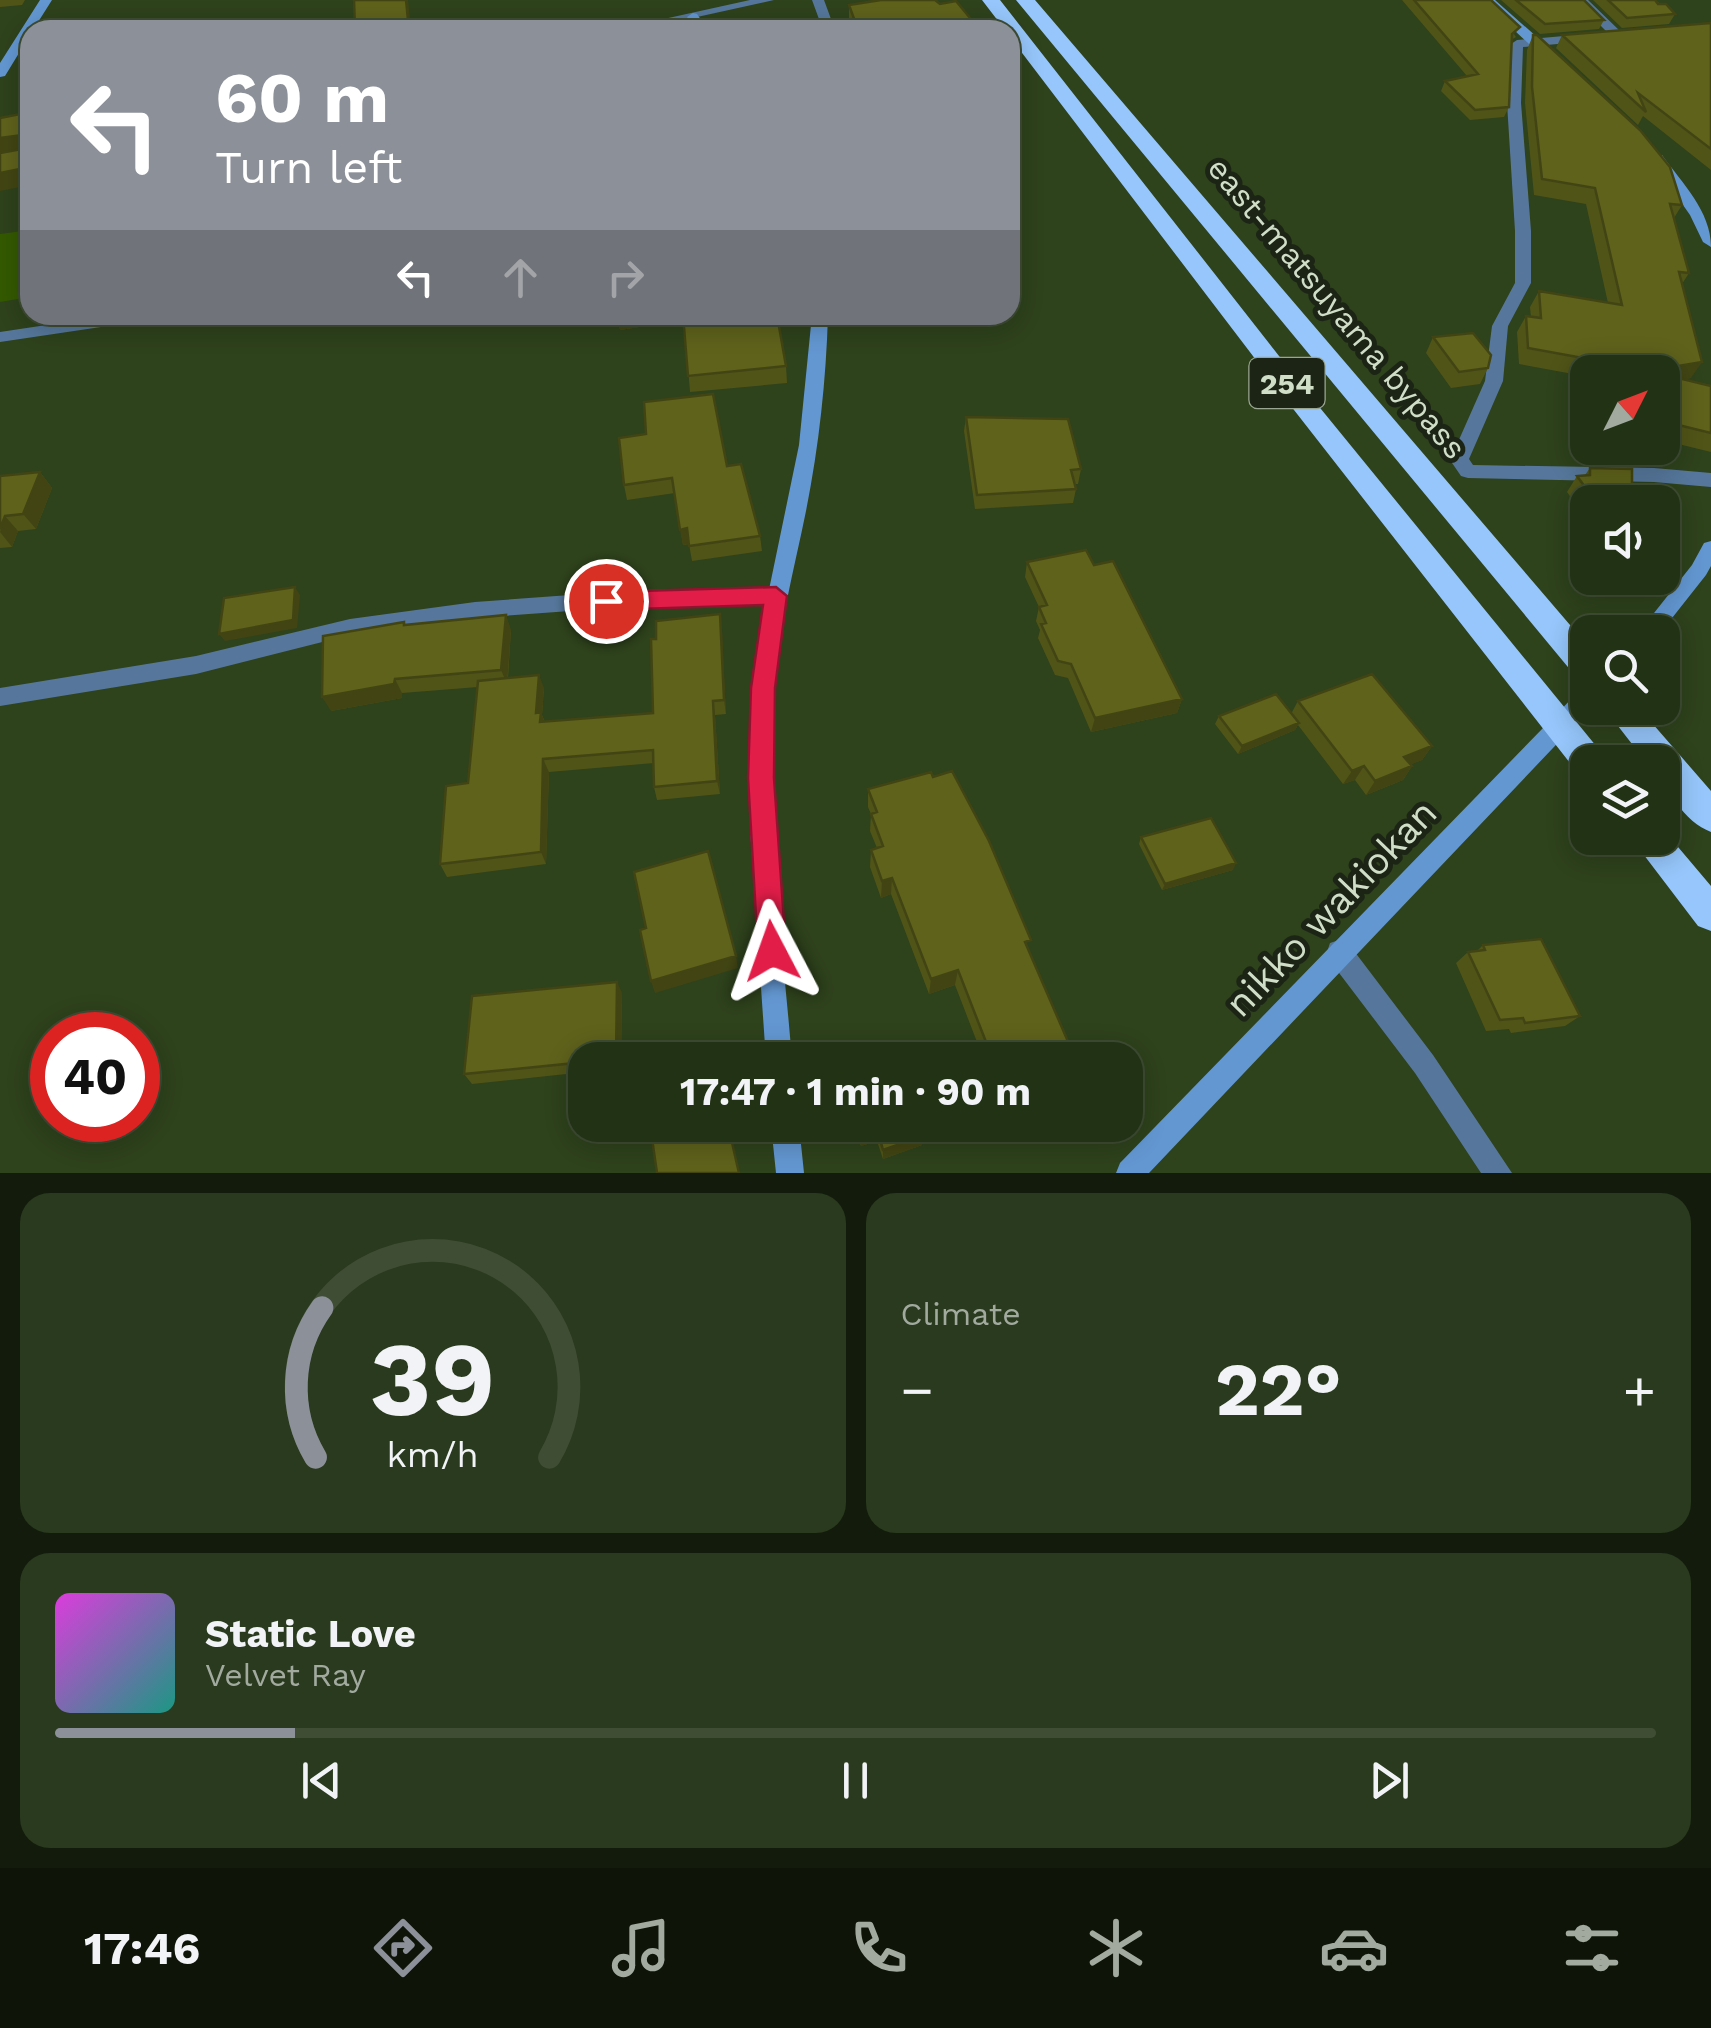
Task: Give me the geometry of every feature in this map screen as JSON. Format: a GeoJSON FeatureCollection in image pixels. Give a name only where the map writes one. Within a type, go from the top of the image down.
{"type":"FeatureCollection","features":[{"type":"Feature","properties":{"kind":"highway","name":"254"},"geometry":{"type":"LineString","coordinates":[[991,0],[1006,20]]}},
{"type":"Feature","properties":{"kind":"highway","name":"east-matsuyama bypass"},"geometry":{"type":"LineString","coordinates":[[1025,0],[1570,648]]}},
{"type":"Feature","properties":{"kind":"highway","name":"254"},"geometry":{"type":"LineString","coordinates":[[1020,37],[1575,745]]}},
{"type":"Feature","properties":{"kind":"highway"},"geometry":{"type":"LineString","coordinates":[[1634,725],[1711,816]]}},
{"type":"Feature","properties":{"kind":"highway"},"geometry":{"type":"LineString","coordinates":[[1663,855],[1711,914]]}},
{"type":"Feature","properties":{"kind":"street"},"geometry":{"type":"LineString","coordinates":[[676,20],[768,0]]}},
{"type":"Feature","properties":{"kind":"street"},"geometry":{"type":"LineString","coordinates":[[1488,0],[1559,63]]}},
{"type":"Feature","properties":{"kind":"street"},"geometry":{"type":"LineString","coordinates":[[1581,0],[1618,36]]}},
{"type":"Feature","properties":{"kind":"street"},"geometry":{"type":"LineString","coordinates":[[1634,35],[1517,44],[1514,104],[1524,230],[1523,283],[1500,326],[1494,381],[1460,460],[1468,472],[1654,475],[1711,480]]}},
{"type":"Feature","properties":{"kind":"street"},"geometry":{"type":"LineString","coordinates":[[0,74],[20,42]]}},
{"type":"Feature","properties":{"kind":"street"},"geometry":{"type":"LineString","coordinates":[[1643,142],[1687,199],[1711,242]]}},
{"type":"Feature","properties":{"kind":"street"},"geometry":{"type":"LineString","coordinates":[[0,338],[84,325]]}},
{"type":"Feature","properties":{"kind":"street"},"geometry":{"type":"LineString","coordinates":[[778,1042],[761,778],[763,688],[776,596],[812,422],[819,325]]}},
{"type":"Feature","properties":{"kind":"street"},"geometry":{"type":"LineString","coordinates":[[1663,615],[1699,570],[1711,548]]}},
{"type":"Feature","properties":{"kind":"street"},"geometry":{"type":"LineString","coordinates":[[0,696],[196,666],[350,627],[475,610],[638,598],[776,596]]}},
{"type":"Feature","properties":{"kind":"street","name":"nikko wakiokan"},"geometry":{"type":"LineString","coordinates":[[1130,1173],[1570,716]]}},
{"type":"Feature","properties":{"kind":"street"},"geometry":{"type":"LineString","coordinates":[[1339,952],[1424,1064],[1498,1173]]}},
{"type":"Feature","properties":{"kind":"street"},"geometry":{"type":"LineString","coordinates":[[787,1142],[790,1173]]}},
{"type":"Feature","properties":{"kind":"green space"},"geometry":{"type":"Polygon","coordinates":[[[20,231],[20,299],[0,302],[0,234],[20,231]]]}},
{"type":"Feature","properties":{"kind":"building"},"geometry":{"type":"Polygon","coordinates":[[[354,0],[406,0],[408,20],[355,20],[354,0]]]}},
{"type":"Feature","properties":{"kind":"building"},"geometry":{"type":"Polygon","coordinates":[[[881,0],[935,0],[940,4],[956,1],[972,20],[854,20],[849,5],[881,0]]]}},
{"type":"Feature","properties":{"kind":"building"},"geometry":{"type":"Polygon","coordinates":[[[1414,0],[1491,0],[1520,27],[1512,34],[1509,107],[1475,110],[1445,81],[1478,74],[1414,0]]]}},
{"type":"Feature","properties":{"kind":"building"},"geometry":{"type":"Polygon","coordinates":[[[1516,0],[1584,0],[1604,20],[1545,24],[1516,0]]]}},
{"type":"Feature","properties":{"kind":"building"},"geometry":{"type":"Polygon","coordinates":[[[1608,0],[1655,0],[1666,4],[1675,14],[1627,18],[1608,0]]]}},
{"type":"Feature","properties":{"kind":"building"},"geometry":{"type":"Polygon","coordinates":[[[1711,23],[1711,149],[1638,93],[1646,112],[1562,35],[1711,23]]]}},
{"type":"Feature","properties":{"kind":"building"},"geometry":{"type":"Polygon","coordinates":[[[1533,35],[1537,35],[1640,130],[1670,167],[1682,205],[1670,204],[1689,273],[1679,272],[1702,362],[1680,366],[1680,355],[1570,356],[1528,348],[1526,316],[1541,318],[1539,291],[1622,305],[1595,188],[1542,179],[1532,87],[1533,35]]]}},
{"type":"Feature","properties":{"kind":"building"},"geometry":{"type":"Polygon","coordinates":[[[20,114],[20,135],[0,138],[0,118],[20,114]]]}},
{"type":"Feature","properties":{"kind":"building"},"geometry":{"type":"Polygon","coordinates":[[[20,149],[20,169],[0,173],[0,153],[20,149]]]}},
{"type":"Feature","properties":{"kind":"building"},"geometry":{"type":"Polygon","coordinates":[[[684,325],[779,325],[786,366],[688,376],[684,325]]]}},
{"type":"Feature","properties":{"kind":"building"},"geometry":{"type":"Polygon","coordinates":[[[1473,333],[1491,355],[1488,368],[1459,372],[1433,337],[1473,333]]]}},
{"type":"Feature","properties":{"kind":"building"},"geometry":{"type":"Polygon","coordinates":[[[1680,378],[1711,386],[1711,433],[1680,425],[1680,378]]]}},
{"type":"Feature","properties":{"kind":"building"},"geometry":{"type":"Polygon","coordinates":[[[713,394],[727,466],[741,464],[760,536],[689,546],[687,528],[680,530],[672,478],[624,485],[619,438],[646,434],[644,402],[713,394]]]}},
{"type":"Feature","properties":{"kind":"building"},"geometry":{"type":"Polygon","coordinates":[[[966,417],[1068,419],[1081,469],[1071,470],[1076,489],[977,495],[966,417]]]}},
{"type":"Feature","properties":{"kind":"building"},"geometry":{"type":"Polygon","coordinates":[[[1590,468],[1632,469],[1632,485],[1584,485],[1577,476],[1590,475],[1590,468]]]}},
{"type":"Feature","properties":{"kind":"building"},"geometry":{"type":"Polygon","coordinates":[[[40,472],[23,514],[5,516],[0,529],[0,476],[40,472]]]}},
{"type":"Feature","properties":{"kind":"building"},"geometry":{"type":"Polygon","coordinates":[[[1086,550],[1094,565],[1113,561],[1182,699],[1095,718],[1071,664],[1058,661],[1041,624],[1046,623],[1039,607],[1047,605],[1027,562],[1086,550]]]}},
{"type":"Feature","properties":{"kind":"building"},"geometry":{"type":"Polygon","coordinates":[[[295,587],[293,620],[219,634],[224,598],[295,587]]]}},
{"type":"Feature","properties":{"kind":"building"},"geometry":{"type":"Polygon","coordinates":[[[720,614],[724,700],[713,701],[717,781],[654,787],[653,750],[543,759],[541,852],[440,864],[446,786],[468,783],[478,681],[539,675],[536,713],[541,712],[540,722],[653,713],[651,639],[656,639],[656,621],[720,614]]]}},
{"type":"Feature","properties":{"kind":"building"},"geometry":{"type":"Polygon","coordinates":[[[506,615],[501,670],[395,679],[394,684],[322,697],[323,636],[404,622],[506,615]]]}},
{"type":"Feature","properties":{"kind":"building"},"geometry":{"type":"Polygon","coordinates":[[[1372,674],[1432,746],[1404,757],[1412,766],[1375,781],[1364,766],[1352,771],[1298,701],[1372,674]]]}},
{"type":"Feature","properties":{"kind":"building"},"geometry":{"type":"Polygon","coordinates":[[[1276,694],[1299,723],[1242,746],[1219,716],[1276,694]]]}},
{"type":"Feature","properties":{"kind":"building"},"geometry":{"type":"Polygon","coordinates":[[[952,771],[989,841],[1031,940],[1025,942],[1068,1042],[986,1042],[958,970],[931,979],[892,878],[882,881],[871,850],[883,846],[871,814],[877,812],[868,789],[931,772],[933,777],[952,771]]]}},
{"type":"Feature","properties":{"kind":"building"},"geometry":{"type":"Polygon","coordinates":[[[1211,818],[1236,863],[1165,884],[1141,837],[1211,818]]]}},
{"type":"Feature","properties":{"kind":"building"},"geometry":{"type":"Polygon","coordinates":[[[708,851],[736,956],[651,981],[640,930],[646,928],[634,872],[708,851]]]}},
{"type":"Feature","properties":{"kind":"building"},"geometry":{"type":"Polygon","coordinates":[[[1541,939],[1580,1016],[1525,1023],[1523,1018],[1500,1020],[1468,952],[1485,950],[1483,945],[1541,939]]]}},
{"type":"Feature","properties":{"kind":"building"},"geometry":{"type":"Polygon","coordinates":[[[617,982],[616,1042],[568,1042],[568,1064],[464,1074],[472,996],[617,982]]]}},
{"type":"Feature","properties":{"kind":"building"},"geometry":{"type":"Polygon","coordinates":[[[652,1142],[732,1142],[739,1173],[657,1173],[652,1142]]]}},
{"type":"Feature","properties":{"kind":"building"},"geometry":{"type":"Polygon","coordinates":[[[881,1142],[906,1142],[883,1150],[881,1142]]]}},
{"type":"Feature","properties":{"kind":"route"},"geometry":{"type":"LineString","coordinates":[[606,601],[776,596],[763,688],[761,778],[772,951]]}}]}
